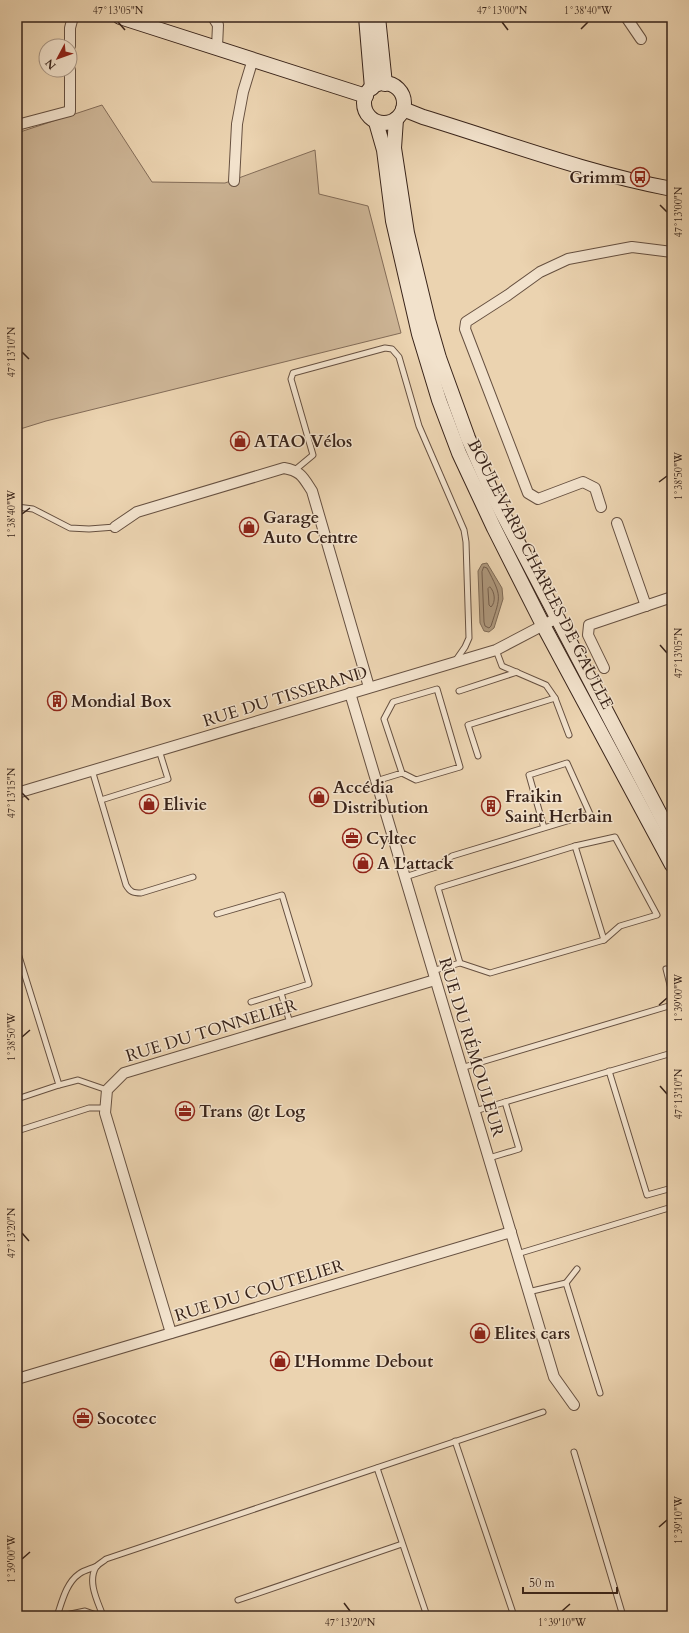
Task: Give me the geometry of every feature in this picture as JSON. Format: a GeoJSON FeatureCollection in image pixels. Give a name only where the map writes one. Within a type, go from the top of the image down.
{"type":"FeatureCollection","features":[{"type":"Feature","properties":{"kind":"street"},"geometry":{"type":"LineString","coordinates":[[70,38],[70,28],[73,17]]}},
{"type":"Feature","properties":{"kind":"street"},"geometry":{"type":"LineString","coordinates":[[120,17],[253,59],[374,89],[396,87],[403,97],[400,114]]}},
{"type":"Feature","properties":{"kind":"street"},"geometry":{"type":"LineString","coordinates":[[213,17],[218,25],[217,47]]}},
{"type":"Feature","properties":{"kind":"street"},"geometry":{"type":"LineString","coordinates":[[366,17],[374,89]]}},
{"type":"Feature","properties":{"kind":"street"},"geometry":{"type":"LineString","coordinates":[[378,17],[374,89],[365,108],[367,113],[376,122],[386,123],[400,114],[423,117],[631,181],[672,189]]}},
{"type":"Feature","properties":{"kind":"street"},"geometry":{"type":"LineString","coordinates":[[626,17],[641,39]]}},
{"type":"Feature","properties":{"kind":"street"},"geometry":{"type":"LineString","coordinates":[[234,181],[237,124],[243,92],[253,59]]}},
{"type":"Feature","properties":{"kind":"street"},"geometry":{"type":"LineString","coordinates":[[17,126],[70,111],[70,78]]}},
{"type":"Feature","properties":{"kind":"street","name":"BOULEVARD CHARLES DE GAULLE"},"geometry":{"type":"LineString","coordinates":[[400,114],[394,148],[407,233],[428,320],[439,358],[468,438],[494,497],[672,837]]}},
{"type":"Feature","properties":{"kind":"street","name":"BOULEVARD CHARLES DE GAULLE"},"geometry":{"type":"LineString","coordinates":[[376,122],[384,150],[395,228],[419,334],[439,400],[462,460],[494,528],[543,625],[672,865]]}},
{"type":"Feature","properties":{"kind":"street"},"geometry":{"type":"LineString","coordinates":[[601,507],[595,488],[583,482],[538,499],[528,493],[465,329],[466,322],[540,272],[568,259],[632,247],[672,252]]}},
{"type":"Feature","properties":{"kind":"street"},"geometry":{"type":"LineString","coordinates":[[115,527],[137,512],[284,468],[295,470],[302,475],[312,491],[370,687]]}},
{"type":"Feature","properties":{"kind":"street"},"geometry":{"type":"LineString","coordinates":[[617,523],[646,606]]}},
{"type":"Feature","properties":{"kind":"street"},"geometry":{"type":"LineString","coordinates":[[604,668],[588,635],[589,625],[672,597]]}},
{"type":"Feature","properties":{"kind":"street","name":"RUE DU TISSERAND"},"geometry":{"type":"LineString","coordinates":[[17,792],[496,650],[557,618]]}},
{"type":"Feature","properties":{"kind":"street","name":"RUE DU RÉMOULEUR"},"geometry":{"type":"LineString","coordinates":[[350,693],[554,1377],[574,1405]]}},
{"type":"Feature","properties":{"kind":"street","name":"RUE DU TONNELIER"},"geometry":{"type":"LineString","coordinates":[[107,1090],[124,1073],[290,1023],[434,976]]}},
{"type":"Feature","properties":{"kind":"street"},"geometry":{"type":"LineString","coordinates":[[107,1090],[105,1113],[172,1333]]}},
{"type":"Feature","properties":{"kind":"street","name":"RUE DU COUTELIER"},"geometry":{"type":"LineString","coordinates":[[17,1379],[511,1232]]}},
{"type":"Feature","properties":{"kind":"lane"},"geometry":{"type":"LineString","coordinates":[[295,470],[313,455],[291,378],[292,374],[385,348],[392,349],[399,357],[419,426],[464,530],[466,542],[469,638],[455,662]]}},
{"type":"Feature","properties":{"kind":"lane"},"geometry":{"type":"LineString","coordinates":[[17,507],[33,509],[70,528],[84,530],[115,527]]}},
{"type":"Feature","properties":{"kind":"lane"},"geometry":{"type":"LineString","coordinates":[[496,650],[502,666],[546,685],[555,698],[568,735]]}},
{"type":"Feature","properties":{"kind":"lane"},"geometry":{"type":"LineString","coordinates":[[459,691],[517,672]]}},
{"type":"Feature","properties":{"kind":"lane"},"geometry":{"type":"LineString","coordinates":[[376,781],[402,773],[416,780],[460,767],[437,689],[393,702],[384,719],[402,773]]}},
{"type":"Feature","properties":{"kind":"lane"},"geometry":{"type":"LineString","coordinates":[[478,756],[468,725],[555,698]]}},
{"type":"Feature","properties":{"kind":"lane"},"geometry":{"type":"LineString","coordinates":[[101,800],[168,779],[159,750]]}},
{"type":"Feature","properties":{"kind":"lane"},"geometry":{"type":"LineString","coordinates":[[405,877],[439,866],[452,856],[544,828],[590,814],[567,763],[529,775],[544,828]]}},
{"type":"Feature","properties":{"kind":"lane"},"geometry":{"type":"LineString","coordinates":[[92,770],[126,885],[129,890],[133,893],[141,893],[193,877]]}},
{"type":"Feature","properties":{"kind":"lane"},"geometry":{"type":"LineString","coordinates":[[434,976],[460,963],[490,973],[604,940],[620,926],[657,915],[615,837],[575,846],[438,888],[460,963]]}},
{"type":"Feature","properties":{"kind":"lane"},"geometry":{"type":"LineString","coordinates":[[575,846],[604,940]]}},
{"type":"Feature","properties":{"kind":"lane"},"geometry":{"type":"LineString","coordinates":[[217,914],[282,895],[309,984],[251,1002]]}},
{"type":"Feature","properties":{"kind":"lane"},"geometry":{"type":"LineString","coordinates":[[17,950],[59,1085]]}},
{"type":"Feature","properties":{"kind":"lane"},"geometry":{"type":"LineString","coordinates":[[666,969],[672,992]]}},
{"type":"Feature","properties":{"kind":"lane"},"geometry":{"type":"LineString","coordinates":[[281,993],[290,1023]]}},
{"type":"Feature","properties":{"kind":"lane"},"geometry":{"type":"LineString","coordinates":[[461,1068],[672,1005]]}},
{"type":"Feature","properties":{"kind":"lane"},"geometry":{"type":"LineString","coordinates":[[474,1111],[672,1053]]}},
{"type":"Feature","properties":{"kind":"lane"},"geometry":{"type":"LineString","coordinates":[[609,1072],[647,1195],[672,1188]]}},
{"type":"Feature","properties":{"kind":"lane"},"geometry":{"type":"LineString","coordinates":[[17,1099],[78,1080],[107,1090]]}},
{"type":"Feature","properties":{"kind":"lane"},"geometry":{"type":"LineString","coordinates":[[488,1158],[519,1149],[505,1102]]}},
{"type":"Feature","properties":{"kind":"lane"},"geometry":{"type":"LineString","coordinates":[[17,1131],[88,1108],[105,1108]]}},
{"type":"Feature","properties":{"kind":"lane"},"geometry":{"type":"LineString","coordinates":[[517,1254],[672,1207]]}},
{"type":"Feature","properties":{"kind":"lane"},"geometry":{"type":"LineString","coordinates":[[528,1292],[566,1283],[577,1269]]}},
{"type":"Feature","properties":{"kind":"lane"},"geometry":{"type":"LineString","coordinates":[[566,1283],[600,1393]]}},
{"type":"Feature","properties":{"kind":"lane"},"geometry":{"type":"LineString","coordinates":[[57,1616],[64,1595],[72,1582],[79,1574],[97,1566],[106,1559],[543,1412]]}},
{"type":"Feature","properties":{"kind":"lane"},"geometry":{"type":"LineString","coordinates":[[455,1441],[514,1616]]}},
{"type":"Feature","properties":{"kind":"lane"},"geometry":{"type":"LineString","coordinates":[[574,1452],[624,1616]]}},
{"type":"Feature","properties":{"kind":"lane"},"geometry":{"type":"LineString","coordinates":[[377,1468],[427,1616]]}},
{"type":"Feature","properties":{"kind":"lane"},"geometry":{"type":"LineString","coordinates":[[238,1600],[402,1544]]}},
{"type":"Feature","properties":{"kind":"lane"},"geometry":{"type":"LineString","coordinates":[[97,1566],[92,1583],[102,1616]]}},
{"type":"Feature","properties":{"kind":"lane"},"geometry":{"type":"LineString","coordinates":[[61,1616],[85,1611],[98,1616]]}},
{"type":"Feature","properties":{"kind":"shaded area"},"geometry":{"type":"Polygon","coordinates":[[[102,105],[152,182],[225,183],[315,150],[319,194],[368,206],[401,333],[46,421],[17,430],[17,133],[102,105]]]}},
{"type":"Feature","properties":{"kind":"water"},"geometry":{"type":"Polygon","coordinates":[[[487,563],[502,588],[503,599],[494,628],[489,632],[484,631],[480,623],[478,571],[482,564],[487,563]]]}},
{"type":"Feature","properties":{"kind":"place","name":"Grimm"},"geometry":{"type":"Point","coordinates":[640,177]}},
{"type":"Feature","properties":{"kind":"place","name":"ATAO Vélos"},"geometry":{"type":"Point","coordinates":[240,441]}},
{"type":"Feature","properties":{"kind":"place","name":"Garage Auto Centre"},"geometry":{"type":"Point","coordinates":[249,527]}},
{"type":"Feature","properties":{"kind":"place","name":"Mondial Box"},"geometry":{"type":"Point","coordinates":[57,701]}},
{"type":"Feature","properties":{"kind":"place","name":"Accédia Distribution"},"geometry":{"type":"Point","coordinates":[319,797]}},
{"type":"Feature","properties":{"kind":"place","name":"Elivie"},"geometry":{"type":"Point","coordinates":[149,804]}},
{"type":"Feature","properties":{"kind":"place","name":"Fraikin Saint Herbain"},"geometry":{"type":"Point","coordinates":[491,806]}},
{"type":"Feature","properties":{"kind":"place","name":"Cyltec"},"geometry":{"type":"Point","coordinates":[352,838]}},
{"type":"Feature","properties":{"kind":"place","name":"A L'attack"},"geometry":{"type":"Point","coordinates":[363,863]}},
{"type":"Feature","properties":{"kind":"place","name":"Trans @t Log"},"geometry":{"type":"Point","coordinates":[185,1111]}},
{"type":"Feature","properties":{"kind":"place","name":"Elites cars"},"geometry":{"type":"Point","coordinates":[480,1333]}},
{"type":"Feature","properties":{"kind":"place","name":"L'Homme Debout"},"geometry":{"type":"Point","coordinates":[280,1361]}},
{"type":"Feature","properties":{"kind":"place","name":"Socotec"},"geometry":{"type":"Point","coordinates":[83,1418]}}]}
